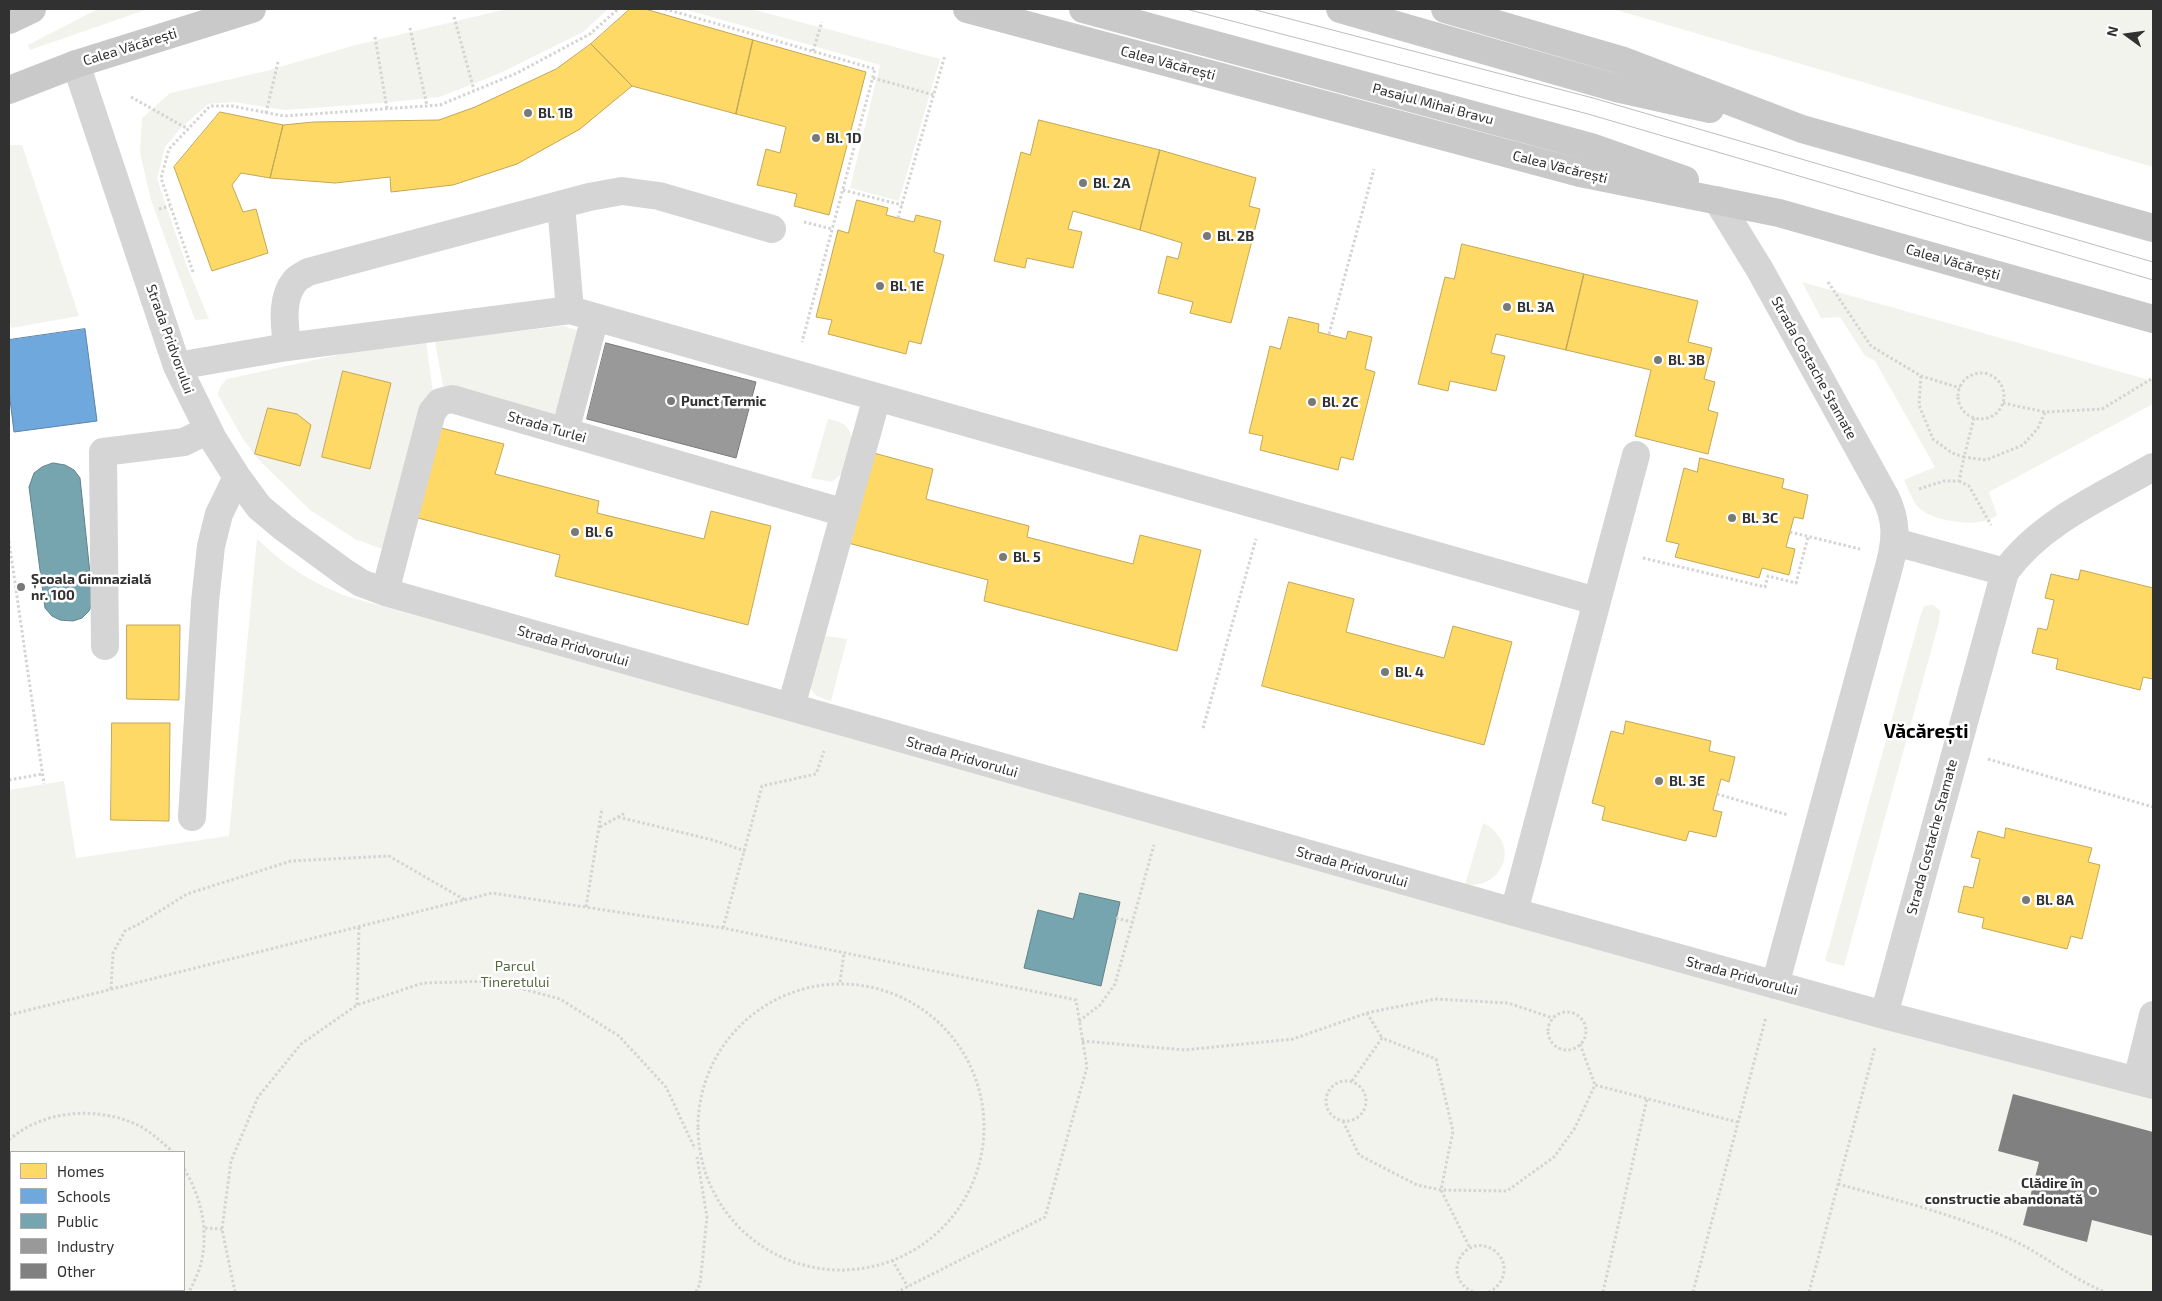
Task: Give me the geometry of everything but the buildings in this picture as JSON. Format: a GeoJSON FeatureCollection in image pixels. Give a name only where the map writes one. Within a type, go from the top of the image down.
{"type":"FeatureCollection","features":[{"type":"Feature","properties":{"kind":"main road"},"geometry":{"type":"LineString","coordinates":[[9,20],[32,9]]}},
{"type":"Feature","properties":{"kind":"main road","name":"Calea Văcărești"},"geometry":{"type":"LineString","coordinates":[[9,90],[76,64],[252,9]]}},
{"type":"Feature","properties":{"kind":"main road","name":"Calea Văcărești"},"geometry":{"type":"LineString","coordinates":[[967,9],[1580,173],[1779,213],[2153,319]]}},
{"type":"Feature","properties":{"kind":"main road","name":"Pasajul Mihai Bravu"},"geometry":{"type":"LineString","coordinates":[[1083,9],[1591,147],[1779,213]]}},
{"type":"Feature","properties":{"kind":"main road"},"geometry":{"type":"LineString","coordinates":[[1340,9],[1616,88],[1802,129],[2153,228]]}},
{"type":"Feature","properties":{"kind":"main road"},"geometry":{"type":"LineString","coordinates":[[1445,9],[1624,61],[1802,129]]}},
{"type":"Feature","properties":{"kind":"street","name":"Strada Pridvorului"},"geometry":{"type":"LineString","coordinates":[[76,64],[177,366],[208,430],[237,477],[259,507],[284,528],[361,583],[386,592],[790,707],[1774,985],[2145,1083]]}},
{"type":"Feature","properties":{"kind":"street"},"geometry":{"type":"LineString","coordinates":[[287,347],[284,313],[287,297],[295,280],[308,272],[561,205],[622,191],[659,196],[772,229]]}},
{"type":"Feature","properties":{"kind":"street","name":"Strada Costache Stamate"},"geometry":{"type":"LineString","coordinates":[[1717,200],[1760,270],[1886,498],[1895,525],[1896,542],[1774,985]]}},
{"type":"Feature","properties":{"kind":"street"},"geometry":{"type":"LineString","coordinates":[[561,205],[583,313],[564,432]]}},
{"type":"Feature","properties":{"kind":"street"},"geometry":{"type":"LineString","coordinates":[[177,366],[287,347],[583,313],[1596,601]]}},
{"type":"Feature","properties":{"kind":"street"},"geometry":{"type":"LineString","coordinates":[[790,707],[877,397]]}},
{"type":"Feature","properties":{"kind":"street","name":"Strada Turlei"},"geometry":{"type":"LineString","coordinates":[[386,592],[432,412],[440,402],[452,399],[845,513]]}},
{"type":"Feature","properties":{"kind":"street"},"geometry":{"type":"LineString","coordinates":[[105,646],[103,452],[184,442],[208,430]]}},
{"type":"Feature","properties":{"kind":"street"},"geometry":{"type":"LineString","coordinates":[[1514,912],[1636,455]]}},
{"type":"Feature","properties":{"kind":"street","name":"Strada Costache Stamate"},"geometry":{"type":"LineString","coordinates":[[1884,1014],[2005,572],[2017,556],[2041,533],[2153,467]]}},
{"type":"Feature","properties":{"kind":"street"},"geometry":{"type":"LineString","coordinates":[[192,817],[211,546],[219,514],[237,477]]}},
{"type":"Feature","properties":{"kind":"street"},"geometry":{"type":"LineString","coordinates":[[1896,542],[2005,572]]}},
{"type":"Feature","properties":{"kind":"street"},"geometry":{"type":"LineString","coordinates":[[2145,1083],[2153,1015]]}},
{"type":"Feature","properties":{"kind":"path"},"geometry":{"type":"LineString","coordinates":[[193,272],[161,178],[169,149],[210,106],[232,106],[284,116],[440,105],[517,73],[590,34],[618,9]]}},
{"type":"Feature","properties":{"kind":"path"},"geometry":{"type":"LineString","coordinates":[[665,9],[876,69],[794,373]]}},
{"type":"Feature","properties":{"kind":"path"},"geometry":{"type":"LineString","coordinates":[[454,17],[474,90]]}},
{"type":"Feature","properties":{"kind":"path"},"geometry":{"type":"LineString","coordinates":[[813,51],[822,22]]}},
{"type":"Feature","properties":{"kind":"path"},"geometry":{"type":"LineString","coordinates":[[410,28],[427,106]]}},
{"type":"Feature","properties":{"kind":"path"},"geometry":{"type":"LineString","coordinates":[[375,37],[387,109]]}},
{"type":"Feature","properties":{"kind":"path"},"geometry":{"type":"LineString","coordinates":[[898,218],[945,55]]}},
{"type":"Feature","properties":{"kind":"path"},"geometry":{"type":"LineString","coordinates":[[266,112],[278,62]]}},
{"type":"Feature","properties":{"kind":"path"},"geometry":{"type":"LineString","coordinates":[[873,78],[934,94]]}},
{"type":"Feature","properties":{"kind":"path"},"geometry":{"type":"LineString","coordinates":[[131,97],[188,129]]}},
{"type":"Feature","properties":{"kind":"path"},"geometry":{"type":"LineString","coordinates":[[1329,334],[1374,169]]}},
{"type":"Feature","properties":{"kind":"path"},"geometry":{"type":"LineString","coordinates":[[843,190],[902,205]]}},
{"type":"Feature","properties":{"kind":"path"},"geometry":{"type":"LineString","coordinates":[[1828,282],[1871,346],[1921,376],[1960,388]]}},
{"type":"Feature","properties":{"kind":"path"},"geometry":{"type":"LineString","coordinates":[[1985,373],[1999,381],[2004,395],[2003,403],[1995,415],[1981,420],[1974,418],[1962,410],[1958,395],[1960,388],[1970,376],[1985,373]]}},
{"type":"Feature","properties":{"kind":"path"},"geometry":{"type":"LineString","coordinates":[[1921,376],[1919,405],[1933,438],[1952,453],[1986,460],[2023,445],[2038,428],[2045,412]]}},
{"type":"Feature","properties":{"kind":"path"},"geometry":{"type":"LineString","coordinates":[[2003,403],[2045,412],[2102,409],[2153,378]]}},
{"type":"Feature","properties":{"kind":"path"},"geometry":{"type":"LineString","coordinates":[[1958,481],[1974,418]]}},
{"type":"Feature","properties":{"kind":"path"},"geometry":{"type":"LineString","coordinates":[[1913,491],[1944,481],[1958,481],[1969,486],[1991,525]]}},
{"type":"Feature","properties":{"kind":"path"},"geometry":{"type":"LineString","coordinates":[[1203,728],[1265,507]]}},
{"type":"Feature","properties":{"kind":"path"},"geometry":{"type":"LineString","coordinates":[[1790,532],[1871,552],[1887,574]]}},
{"type":"Feature","properties":{"kind":"path"},"geometry":{"type":"LineString","coordinates":[[1610,550],[1765,588],[1768,576],[1796,583],[1808,537]]}},
{"type":"Feature","properties":{"kind":"path"},"geometry":{"type":"LineString","coordinates":[[9,541],[44,784]]}},
{"type":"Feature","properties":{"kind":"path"},"geometry":{"type":"LineString","coordinates":[[723,928],[762,786],[816,774],[825,748]]}},
{"type":"Feature","properties":{"kind":"path"},"geometry":{"type":"LineString","coordinates":[[1956,750],[2153,807]]}},
{"type":"Feature","properties":{"kind":"path"},"geometry":{"type":"LineString","coordinates":[[9,780],[42,774]]}},
{"type":"Feature","properties":{"kind":"path"},"geometry":{"type":"LineString","coordinates":[[1717,794],[1819,824]]}},
{"type":"Feature","properties":{"kind":"path"},"geometry":{"type":"LineString","coordinates":[[586,907],[602,808]]}},
{"type":"Feature","properties":{"kind":"path"},"geometry":{"type":"LineString","coordinates":[[600,827],[625,813]]}},
{"type":"Feature","properties":{"kind":"path"},"geometry":{"type":"LineString","coordinates":[[1079,1021],[1100,1005],[1115,984],[1163,813]]}},
{"type":"Feature","properties":{"kind":"path"},"geometry":{"type":"LineString","coordinates":[[618,817],[713,840],[745,851]]}},
{"type":"Feature","properties":{"kind":"path"},"geometry":{"type":"LineString","coordinates":[[112,989],[113,954],[125,931],[187,894],[291,861],[389,856],[466,900]]}},
{"type":"Feature","properties":{"kind":"path"},"geometry":{"type":"LineString","coordinates":[[9,1015],[492,893],[723,928],[1076,1000],[1087,1067],[1045,1217],[897,1292]]}},
{"type":"Feature","properties":{"kind":"path"},"geometry":{"type":"LineString","coordinates":[[1116,918],[1132,922]]}},
{"type":"Feature","properties":{"kind":"path"},"geometry":{"type":"LineString","coordinates":[[357,1005],[359,927]]}},
{"type":"Feature","properties":{"kind":"path"},"geometry":{"type":"LineString","coordinates":[[840,982],[844,952]]}},
{"type":"Feature","properties":{"kind":"path"},"geometry":{"type":"LineString","coordinates":[[235,1292],[222,1228],[230,1161],[258,1097],[301,1044],[357,1005],[423,984],[493,982],[560,999],[619,1036],[666,1087],[696,1150],[714,1193],[740,1230],[778,1256],[821,1270],[868,1269],[911,1254],[947,1225],[973,1187],[985,1142],[983,1096],[964,1051],[932,1014],[889,990],[840,982],[792,991],[750,1016],[718,1053],[700,1100],[696,1150],[707,1217],[700,1284],[696,1292]]}},
{"type":"Feature","properties":{"kind":"path"},"geometry":{"type":"LineString","coordinates":[[1693,1292],[1774,985]]}},
{"type":"Feature","properties":{"kind":"path"},"geometry":{"type":"LineString","coordinates":[[1082,1041],[1185,1050],[1293,1039],[1367,1014],[1435,999],[1508,1004],[1553,1018]]}},
{"type":"Feature","properties":{"kind":"path"},"geometry":{"type":"LineString","coordinates":[[1563,1012],[1569,1012],[1580,1017],[1586,1033],[1580,1044],[1569,1049],[1556,1046],[1552,1042],[1548,1030],[1553,1018],[1563,1012]]}},
{"type":"Feature","properties":{"kind":"path"},"geometry":{"type":"LineString","coordinates":[[1367,1014],[1382,1038],[1436,1059],[1453,1131],[1441,1190],[1470,1248]]}},
{"type":"Feature","properties":{"kind":"path"},"geometry":{"type":"LineString","coordinates":[[1809,1292],[1884,1014]]}},
{"type":"Feature","properties":{"kind":"path"},"geometry":{"type":"LineString","coordinates":[[1352,1082],[1382,1038]]}},
{"type":"Feature","properties":{"kind":"path"},"geometry":{"type":"LineString","coordinates":[[1343,1121],[1360,1155],[1417,1185],[1441,1190],[1507,1191],[1554,1156],[1575,1128],[1595,1085],[1580,1044]]}},
{"type":"Feature","properties":{"kind":"path"},"geometry":{"type":"LineString","coordinates":[[1339,1082],[1352,1082],[1363,1089],[1367,1102],[1365,1109],[1356,1119],[1343,1121],[1331,1115],[1326,1103],[1326,1096],[1333,1085],[1339,1082]]}},
{"type":"Feature","properties":{"kind":"path"},"geometry":{"type":"LineString","coordinates":[[1595,1085],[1737,1122]]}},
{"type":"Feature","properties":{"kind":"path"},"geometry":{"type":"LineString","coordinates":[[1603,1292],[1646,1099]]}},
{"type":"Feature","properties":{"kind":"path"},"geometry":{"type":"LineString","coordinates":[[9,1140],[20,1130],[59,1115],[100,1113],[140,1126],[172,1151]]}},
{"type":"Feature","properties":{"kind":"path"},"geometry":{"type":"LineString","coordinates":[[185,1170],[196,1187],[205,1228],[201,1263],[190,1292]]}},
{"type":"Feature","properties":{"kind":"path"},"geometry":{"type":"LineString","coordinates":[[1838,1184],[1950,1215],[2011,1239],[2087,1285],[2105,1292]]}},
{"type":"Feature","properties":{"kind":"path"},"geometry":{"type":"LineString","coordinates":[[205,1228],[222,1228]]}},
{"type":"Feature","properties":{"kind":"path"},"geometry":{"type":"LineString","coordinates":[[1473,1292],[1461,1284],[1457,1276],[1458,1260],[1470,1248],[1485,1246],[1498,1253],[1505,1267],[1502,1282],[1490,1292]]}},
{"type":"Feature","properties":{"kind":"path"},"geometry":{"type":"LineString","coordinates":[[892,1260],[908,1288]]}},
{"type":"Feature","properties":{"kind":"green space"},"geometry":{"type":"Polygon","coordinates":[[[98,9],[148,9],[30,50],[28,45],[98,9]]]}},
{"type":"Feature","properties":{"kind":"green space"},"geometry":{"type":"Polygon","coordinates":[[[507,9],[608,9],[583,32],[496,75],[439,97],[285,110],[234,102],[208,104],[180,129],[165,147],[157,179],[186,264],[209,319],[195,320],[151,200],[140,153],[142,118],[170,93],[266,71],[356,45],[507,9]]]}},
{"type":"Feature","properties":{"kind":"green space"},"geometry":{"type":"Polygon","coordinates":[[[684,9],[751,9],[940,59],[899,201],[850,188],[880,65],[684,9]]]}},
{"type":"Feature","properties":{"kind":"green space"},"geometry":{"type":"Polygon","coordinates":[[[1613,9],[2153,9],[2153,167],[1613,9]]]}},
{"type":"Feature","properties":{"kind":"green space"},"geometry":{"type":"Polygon","coordinates":[[[9,145],[22,145],[79,316],[11,328],[9,318],[9,145]]]}},
{"type":"Feature","properties":{"kind":"green space"},"geometry":{"type":"Polygon","coordinates":[[[1802,282],[2153,381],[2153,404],[1989,492],[1997,515],[1990,519],[1969,523],[1935,517],[1919,508],[1904,480],[1935,467],[1875,361],[1865,356],[1840,317],[1821,318],[1802,282]]]}},
{"type":"Feature","properties":{"kind":"green space"},"geometry":{"type":"Polygon","coordinates":[[[564,326],[586,333],[560,427],[445,398],[435,341],[564,326]]]}},
{"type":"Feature","properties":{"kind":"green space"},"geometry":{"type":"Polygon","coordinates":[[[426,342],[434,399],[388,551],[355,539],[310,510],[259,460],[243,439],[218,395],[220,387],[227,379],[342,354],[426,342]]]}},
{"type":"Feature","properties":{"kind":"green space"},"geometry":{"type":"Polygon","coordinates":[[[828,419],[846,426],[851,437],[851,450],[847,464],[841,474],[832,482],[811,478],[828,419]]]}},
{"type":"Feature","properties":{"kind":"green space","name":"Parcul Tineretului"},"geometry":{"type":"Polygon","coordinates":[[[257,539],[298,572],[320,585],[346,596],[908,754],[2153,1099],[2153,1292],[9,1292],[9,790],[64,781],[76,858],[229,836],[257,539]]]}},
{"type":"Feature","properties":{"kind":"green space"},"geometry":{"type":"Polygon","coordinates":[[[1933,605],[1940,610],[1939,622],[1844,966],[1825,961],[1920,617],[1924,606],[1933,605]]]}},
{"type":"Feature","properties":{"kind":"green space"},"geometry":{"type":"Polygon","coordinates":[[[826,636],[847,639],[831,701],[816,695],[809,684],[810,669],[817,641],[826,636]]]}},
{"type":"Feature","properties":{"kind":"green space"},"geometry":{"type":"Polygon","coordinates":[[[1483,823],[1495,831],[1502,841],[1505,851],[1504,862],[1491,879],[1479,884],[1465,885],[1483,823]]]}},
{"type":"Feature","properties":{"kind":"tram line"},"geometry":{"type":"LineString","coordinates":[[1186,9],[1588,114],[2153,280]]}},
{"type":"Feature","properties":{"kind":"tram line"},"geometry":{"type":"LineString","coordinates":[[1252,9],[1593,98],[2153,262]]}},
{"type":"Feature","properties":{"kind":"place","name":"Bl. 1B"},"geometry":{"type":"Point","coordinates":[528,113]}},
{"type":"Feature","properties":{"kind":"place","name":"Bl. 1D"},"geometry":{"type":"Point","coordinates":[816,138]}},
{"type":"Feature","properties":{"kind":"place","name":"Bl. 2A"},"geometry":{"type":"Point","coordinates":[1083,183]}},
{"type":"Feature","properties":{"kind":"place","name":"Bl. 2B"},"geometry":{"type":"Point","coordinates":[1207,236]}},
{"type":"Feature","properties":{"kind":"place","name":"Bl. 1E"},"geometry":{"type":"Point","coordinates":[880,286]}},
{"type":"Feature","properties":{"kind":"place","name":"Bl. 3A"},"geometry":{"type":"Point","coordinates":[1507,307]}},
{"type":"Feature","properties":{"kind":"place","name":"Bl. 3B"},"geometry":{"type":"Point","coordinates":[1658,360]}},
{"type":"Feature","properties":{"kind":"place","name":"Punct Termic"},"geometry":{"type":"Point","coordinates":[671,401]}},
{"type":"Feature","properties":{"kind":"place","name":"Bl. 2C"},"geometry":{"type":"Point","coordinates":[1312,402]}},
{"type":"Feature","properties":{"kind":"place","name":"Bl. 3C"},"geometry":{"type":"Point","coordinates":[1732,518]}},
{"type":"Feature","properties":{"kind":"place","name":"Bl. 6"},"geometry":{"type":"Point","coordinates":[575,532]}},
{"type":"Feature","properties":{"kind":"place","name":"Bl. 5"},"geometry":{"type":"Point","coordinates":[1003,557]}},
{"type":"Feature","properties":{"kind":"place","name":"Școala Gimnazială nr. 100"},"geometry":{"type":"Point","coordinates":[21,587]}},
{"type":"Feature","properties":{"kind":"place","name":"Bl. 4"},"geometry":{"type":"Point","coordinates":[1385,672]}},
{"type":"Feature","properties":{"kind":"place","name":"Bl. 3E"},"geometry":{"type":"Point","coordinates":[1659,781]}},
{"type":"Feature","properties":{"kind":"place","name":"Bl. 8A"},"geometry":{"type":"Point","coordinates":[2026,900]}},
{"type":"Feature","properties":{"kind":"place","name":"Clădire în constructie abandonată"},"geometry":{"type":"Point","coordinates":[2093,1191]}},
{"type":"Feature","properties":{"kind":"district","name":"Văcărești"},"geometry":{"type":"Point","coordinates":[1926,732]}}]}
